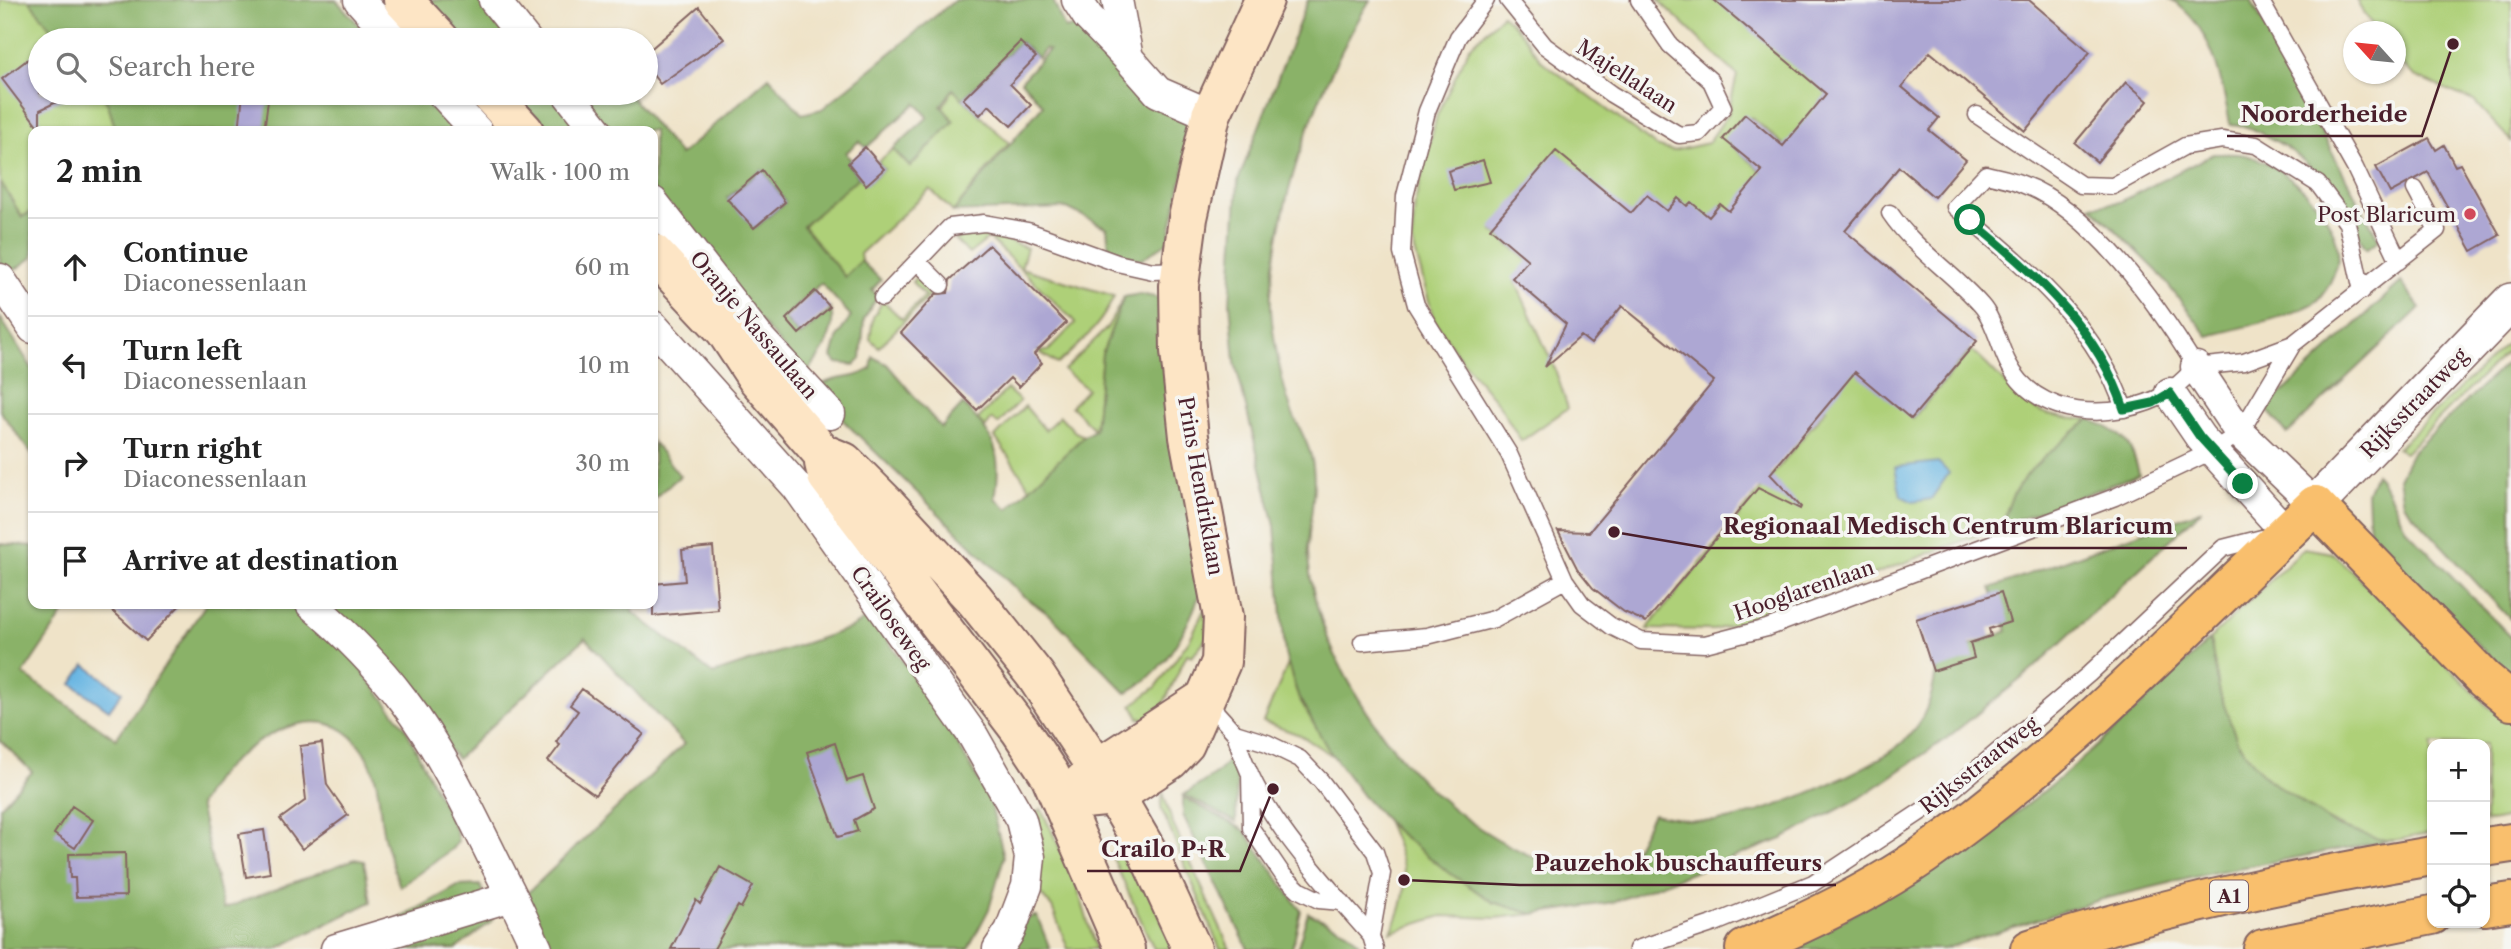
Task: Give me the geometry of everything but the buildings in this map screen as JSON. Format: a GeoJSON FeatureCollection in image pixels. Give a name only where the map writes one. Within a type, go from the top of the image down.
{"type":"FeatureCollection","features":[{"type":"Feature","properties":{"kind":"main road"},"geometry":{"type":"LineString","coordinates":[[403,0],[429,28]]}},
{"type":"Feature","properties":{"kind":"main road","name":"Prins Hendriklaan"},"geometry":{"type":"LineString","coordinates":[[1205,699],[1221,662],[1223,617],[1189,437],[1180,351],[1180,270],[1193,192],[1211,116],[1264,0]]}},
{"type":"Feature","properties":{"kind":"main road"},"geometry":{"type":"LineString","coordinates":[[500,105],[519,126]]}},
{"type":"Feature","properties":{"kind":"main road","name":"Crailoseweg"},"geometry":{"type":"LineString","coordinates":[[658,258],[725,330],[756,377],[822,453],[844,462],[975,600],[1035,675],[1155,865],[1192,949]]}},
{"type":"Feature","properties":{"kind":"main road","name":"Crailoseweg"},"geometry":{"type":"LineString","coordinates":[[658,290],[756,377]]}},
{"type":"Feature","properties":{"kind":"main road","name":"Crailoseweg"},"geometry":{"type":"LineString","coordinates":[[822,453],[827,476],[1020,730],[1063,801],[1125,949]]}},
{"type":"Feature","properties":{"kind":"main road"},"geometry":{"type":"LineString","coordinates":[[2315,505],[2484,679],[2511,701]]}},
{"type":"Feature","properties":{"kind":"main road","name":"Rijksstraatweg"},"geometry":{"type":"LineString","coordinates":[[1745,949],[1890,876],[2000,799],[2079,729],[2315,505]]}},
{"type":"Feature","properties":{"kind":"main road"},"geometry":{"type":"LineString","coordinates":[[1063,801],[1105,783],[1205,699]]}},
{"type":"Feature","properties":{"kind":"main road"},"geometry":{"type":"LineString","coordinates":[[2490,846],[2511,843]]}},
{"type":"Feature","properties":{"kind":"main road","name":"A1"},"geometry":{"type":"LineString","coordinates":[[2030,949],[2126,919],[2344,870],[2427,857]]}},
{"type":"Feature","properties":{"kind":"main road"},"geometry":{"type":"LineString","coordinates":[[2490,905],[2511,902]]}},
{"type":"Feature","properties":{"kind":"main road"},"geometry":{"type":"LineString","coordinates":[[2263,949],[2427,916]]}},
{"type":"Feature","properties":{"kind":"street"},"geometry":{"type":"LineString","coordinates":[[359,0],[384,28]]}},
{"type":"Feature","properties":{"kind":"street"},"geometry":{"type":"LineString","coordinates":[[494,0],[516,28]]}},
{"type":"Feature","properties":{"kind":"street"},"geometry":{"type":"LineString","coordinates":[[1077,0],[1088,17],[1158,92],[1211,116]]}},
{"type":"Feature","properties":{"kind":"street"},"geometry":{"type":"LineString","coordinates":[[1117,0],[1128,58]]}},
{"type":"Feature","properties":{"kind":"street"},"geometry":{"type":"LineString","coordinates":[[453,105],[472,126]]}},
{"type":"Feature","properties":{"kind":"street"},"geometry":{"type":"LineString","coordinates":[[576,105],[593,126]]}},
{"type":"Feature","properties":{"kind":"street","name":"Oranje Nassaulaan"},"geometry":{"type":"LineString","coordinates":[[658,208],[760,339],[830,414]]}},
{"type":"Feature","properties":{"kind":"street"},"geometry":{"type":"LineString","coordinates":[[0,279],[28,321]]}},
{"type":"Feature","properties":{"kind":"street","name":"Rijksstraatweg"},"geometry":{"type":"LineString","coordinates":[[2315,505],[2511,302]]}},
{"type":"Feature","properties":{"kind":"street","name":"Crailoseweg"},"geometry":{"type":"LineString","coordinates":[[658,332],[797,487],[972,734],[1021,820],[1030,858],[1027,887],[1010,930],[998,949]]}},
{"type":"Feature","properties":{"kind":"street"},"geometry":{"type":"LineString","coordinates":[[2196,367],[2240,433],[2315,505]]}},
{"type":"Feature","properties":{"kind":"street"},"geometry":{"type":"LineString","coordinates":[[2170,393],[2212,451],[2286,532]]}},
{"type":"Feature","properties":{"kind":"street"},"geometry":{"type":"LineString","coordinates":[[317,609],[354,641],[404,701],[444,766],[537,949]]}},
{"type":"Feature","properties":{"kind":"street"},"geometry":{"type":"LineString","coordinates":[[336,949],[512,896]]}},
{"type":"Feature","properties":{"kind":"lane","name":"Hooglarenlaan"},"geometry":{"type":"LineString","coordinates":[[1486,0],[1458,37],[1424,123],[1405,196],[1402,253],[1416,305],[1509,454],[1566,580],[1583,604],[1611,626],[1641,641],[1705,644],[1767,628],[2115,497],[2212,451],[2240,433],[2293,344]]}},
{"type":"Feature","properties":{"kind":"lane","name":"Majellalaan"},"geometry":{"type":"LineString","coordinates":[[1508,0],[1545,46],[1611,94],[1679,135],[1699,133],[1723,107],[1711,81],[1670,46],[1639,0]]}},
{"type":"Feature","properties":{"kind":"lane"},"geometry":{"type":"LineString","coordinates":[[2260,0],[2355,168],[2399,261]]}},
{"type":"Feature","properties":{"kind":"lane"},"geometry":{"type":"LineString","coordinates":[[1977,115],[2081,185],[2113,187],[2185,146],[2222,140],[2256,145],[2318,184],[2347,223],[2362,291]]}},
{"type":"Feature","properties":{"kind":"lane"},"geometry":{"type":"LineString","coordinates":[[2124,409],[2105,361],[2064,304],[1955,207],[1986,174],[2025,184],[2066,210],[2105,242],[2160,313],[2196,367]]}},
{"type":"Feature","properties":{"kind":"lane"},"geometry":{"type":"LineString","coordinates":[[1890,213],[1908,239],[1983,307],[2009,366],[2028,391],[2061,408],[2097,414],[2153,403],[2170,393],[2196,367],[2244,362],[2293,344],[2437,230],[2415,189]]}},
{"type":"Feature","properties":{"kind":"lane"},"geometry":{"type":"LineString","coordinates":[[882,298],[950,227],[984,223],[1028,231],[1117,263],[1153,271],[1180,270]]}},
{"type":"Feature","properties":{"kind":"lane"},"geometry":{"type":"LineString","coordinates":[[917,261],[942,285]]}},
{"type":"Feature","properties":{"kind":"lane","name":"Rijksstraatweg"},"geometry":{"type":"LineString","coordinates":[[1637,949],[1715,923],[1813,883],[1949,793],[2089,674],[2223,548],[2286,532]]}},
{"type":"Feature","properties":{"kind":"lane"},"geometry":{"type":"LineString","coordinates":[[1362,642],[1427,636],[1494,619],[1566,580]]}},
{"type":"Feature","properties":{"kind":"lane"},"geometry":{"type":"LineString","coordinates":[[1205,699],[1235,733],[1250,773],[1284,829],[1373,943]]}},
{"type":"Feature","properties":{"kind":"lane"},"geometry":{"type":"LineString","coordinates":[[1235,733],[1267,743],[1300,760],[1321,781],[1376,852],[1382,873],[1373,943]]}},
{"type":"Feature","properties":{"kind":"lane"},"geometry":{"type":"LineString","coordinates":[[1250,773],[1251,828],[1283,875],[1299,890],[1320,900],[1342,902]]}},
{"type":"Feature","properties":{"kind":"green space"},"geometry":{"type":"Polygon","coordinates":[[[0,0],[29,0],[51,28],[28,28],[28,105],[108,105],[115,126],[28,126],[28,214],[22,217],[0,181],[0,0]]]}},
{"type":"Feature","properties":{"kind":"green space"},"geometry":{"type":"Polygon","coordinates":[[[29,0],[336,0],[362,28],[51,28],[29,0]]]}},
{"type":"Feature","properties":{"kind":"green space"},"geometry":{"type":"Polygon","coordinates":[[[424,0],[486,0],[508,28],[449,28],[424,0]]]}},
{"type":"Feature","properties":{"kind":"green space"},"geometry":{"type":"Polygon","coordinates":[[[955,0],[1053,0],[1065,29],[1085,23],[1158,98],[1193,128],[1168,242],[1141,260],[1109,250],[1107,228],[1067,208],[953,212],[1043,105],[1021,81],[1049,50],[1045,49],[1038,58],[1020,42],[963,99],[953,89],[941,106],[954,121],[910,167],[893,149],[928,117],[916,103],[866,148],[859,141],[846,153],[851,160],[848,164],[859,177],[803,226],[845,277],[861,261],[881,280],[872,290],[878,296],[864,319],[861,359],[855,365],[837,363],[832,357],[838,336],[851,316],[821,283],[784,318],[800,336],[831,309],[832,327],[829,336],[822,352],[806,374],[658,203],[658,129],[680,155],[769,77],[802,114],[822,109],[955,0]],[[762,170],[727,198],[755,228],[785,202],[762,170]]]}},
{"type":"Feature","properties":{"kind":"green space"},"geometry":{"type":"Polygon","coordinates":[[[1308,0],[1370,0],[1334,67],[1304,140],[1283,217],[1271,293],[1276,351],[1283,383],[1309,450],[1313,468],[1314,492],[1308,552],[1314,593],[1322,622],[1338,661],[1376,726],[1424,783],[1451,807],[1514,848],[1568,869],[1606,871],[1628,858],[1653,814],[1699,821],[1727,820],[1769,808],[1851,774],[1895,748],[1916,727],[1930,699],[1938,658],[2008,631],[1991,588],[2202,510],[2032,670],[1947,738],[1860,798],[1782,839],[1614,902],[1533,914],[1493,902],[1448,872],[1395,830],[1363,796],[1328,749],[1298,696],[1285,654],[1275,526],[1235,362],[1230,302],[1238,181],[1308,0]]]}},
{"type":"Feature","properties":{"kind":"green space"},"geometry":{"type":"Polygon","coordinates":[[[1658,0],[1717,0],[1829,92],[1785,146],[1751,117],[1730,144],[1764,173],[1774,238],[1631,215],[1557,153],[1493,231],[1530,262],[1515,281],[1555,369],[1568,408],[1521,441],[1500,406],[1456,353],[1434,319],[1412,240],[1415,202],[1437,115],[1469,48],[1502,15],[1519,31],[1543,62],[1656,146],[1673,151],[1708,143],[1728,114],[1737,75],[1658,0]]]}},
{"type":"Feature","properties":{"kind":"green space"},"geometry":{"type":"Polygon","coordinates":[[[2171,0],[2251,0],[2379,240],[2366,249],[2337,199],[2299,157],[2257,132],[2230,124],[2219,72],[2206,39],[2185,11],[2171,0]]]}},
{"type":"Feature","properties":{"kind":"green space"},"geometry":{"type":"Polygon","coordinates":[[[2356,0],[2511,0],[2511,141],[2474,101],[2414,76],[2406,68],[2406,21],[2370,21],[2356,0]]]}},
{"type":"Feature","properties":{"kind":"green space"},"geometry":{"type":"Polygon","coordinates":[[[953,89],[1009,143],[953,212],[930,189],[860,254],[861,261],[845,278],[803,226],[859,177],[866,184],[884,169],[878,162],[893,149],[910,167],[953,89]]]}},
{"type":"Feature","properties":{"kind":"green space"},"geometry":{"type":"Polygon","coordinates":[[[108,105],[431,105],[450,126],[115,126],[108,105]]]}},
{"type":"Feature","properties":{"kind":"green space"},"geometry":{"type":"Polygon","coordinates":[[[520,105],[566,105],[583,126],[540,126],[520,105]]]}},
{"type":"Feature","properties":{"kind":"green space"},"geometry":{"type":"Polygon","coordinates":[[[589,105],[638,105],[656,126],[603,126],[589,105]]]}},
{"type":"Feature","properties":{"kind":"green space"},"geometry":{"type":"Polygon","coordinates":[[[2213,154],[2245,155],[2260,160],[2290,178],[2317,204],[2327,219],[2334,235],[2338,256],[2330,283],[2312,304],[2267,321],[2208,336],[2157,271],[2091,206],[2120,202],[2213,154]]]}},
{"type":"Feature","properties":{"kind":"green space"},"geometry":{"type":"Polygon","coordinates":[[[0,181],[22,217],[28,214],[28,260],[3,278],[0,273],[0,181]]]}},
{"type":"Feature","properties":{"kind":"green space"},"geometry":{"type":"Polygon","coordinates":[[[990,235],[1027,248],[1021,268],[1114,296],[1097,325],[1058,364],[1038,351],[1048,351],[1075,323],[1073,320],[989,238],[969,254],[955,240],[961,236],[990,235]]]}},
{"type":"Feature","properties":{"kind":"green space"},"geometry":{"type":"Polygon","coordinates":[[[919,274],[935,290],[879,347],[870,339],[873,317],[883,301],[902,319],[925,296],[912,282],[919,274]]]}},
{"type":"Feature","properties":{"kind":"green space"},"geometry":{"type":"Polygon","coordinates":[[[2401,282],[2420,308],[2287,434],[2266,408],[2401,282]]]}},
{"type":"Feature","properties":{"kind":"green space"},"geometry":{"type":"Polygon","coordinates":[[[1140,294],[1164,299],[1200,594],[1172,651],[1151,675],[1126,693],[1051,616],[1022,595],[813,391],[835,379],[855,376],[871,369],[873,357],[887,364],[941,428],[963,404],[983,426],[994,446],[998,469],[995,498],[1008,509],[1084,436],[1095,430],[1102,354],[1124,297],[1140,294]]]}},
{"type":"Feature","properties":{"kind":"green space"},"geometry":{"type":"Polygon","coordinates":[[[1124,297],[1102,354],[1095,430],[1071,406],[1087,389],[1064,370],[1107,328],[1124,297]]]}},
{"type":"Feature","properties":{"kind":"green space"},"geometry":{"type":"Polygon","coordinates":[[[0,317],[28,362],[28,448],[0,411],[0,317]]]}},
{"type":"Feature","properties":{"kind":"green space"},"geometry":{"type":"Polygon","coordinates":[[[2511,339],[2511,347],[2405,453],[2397,448],[2511,339]]]}},
{"type":"Feature","properties":{"kind":"green space"},"geometry":{"type":"Polygon","coordinates":[[[1971,350],[2011,390],[2034,408],[2066,418],[2090,419],[2037,467],[2014,496],[2004,525],[1767,615],[1714,630],[1647,629],[1826,409],[1806,392],[1836,355],[1913,418],[1971,350]]]}},
{"type":"Feature","properties":{"kind":"green space"},"geometry":{"type":"Polygon","coordinates":[[[2511,359],[2511,620],[2403,504],[2399,478],[2412,452],[2511,359]]]}},
{"type":"Feature","properties":{"kind":"green space"},"geometry":{"type":"Polygon","coordinates":[[[1007,389],[1020,401],[998,424],[992,419],[985,428],[978,419],[1007,389]]]}},
{"type":"Feature","properties":{"kind":"green space"},"geometry":{"type":"Polygon","coordinates":[[[1025,406],[1045,430],[1060,416],[1075,432],[1084,436],[1030,488],[995,437],[1025,406]]]}},
{"type":"Feature","properties":{"kind":"green space"},"geometry":{"type":"Polygon","coordinates":[[[2090,419],[2123,439],[2132,452],[2139,474],[2004,525],[2007,508],[2024,479],[2049,453],[2090,419]]]}},
{"type":"Feature","properties":{"kind":"green space"},"geometry":{"type":"Polygon","coordinates":[[[658,448],[680,476],[658,495],[658,448]]]}},
{"type":"Feature","properties":{"kind":"green space"},"geometry":{"type":"Polygon","coordinates":[[[2375,474],[2385,486],[2407,530],[2511,637],[2511,678],[2369,535],[2367,493],[2375,474]]]}},
{"type":"Feature","properties":{"kind":"green space"},"geometry":{"type":"Polygon","coordinates":[[[0,544],[28,546],[28,609],[67,609],[23,674],[116,739],[203,609],[294,609],[351,656],[405,727],[456,831],[458,841],[452,849],[400,887],[385,841],[378,789],[367,757],[352,737],[335,726],[316,722],[296,724],[257,742],[239,756],[216,778],[199,805],[223,909],[355,859],[364,861],[371,902],[276,949],[0,949],[0,807],[32,772],[0,740],[0,544]]]}},
{"type":"Feature","properties":{"kind":"green space"},"geometry":{"type":"Polygon","coordinates":[[[2304,548],[2332,553],[2383,600],[2486,705],[2511,722],[2511,817],[2490,821],[2490,739],[2427,739],[2427,833],[2385,840],[2366,836],[2323,818],[2263,775],[2237,742],[2220,692],[2210,639],[2304,548]]]}},
{"type":"Feature","properties":{"kind":"green space"},"geometry":{"type":"Polygon","coordinates":[[[1206,606],[1207,638],[1192,656],[1187,654],[1162,707],[1145,719],[1139,718],[1132,705],[1156,687],[1190,639],[1206,606]]]}},
{"type":"Feature","properties":{"kind":"green space"},"geometry":{"type":"Polygon","coordinates":[[[329,609],[633,609],[634,613],[713,674],[851,628],[870,616],[939,711],[990,801],[1004,857],[989,909],[968,949],[546,949],[518,902],[684,744],[585,638],[457,759],[329,609]]]}},
{"type":"Feature","properties":{"kind":"green space"},"geometry":{"type":"Polygon","coordinates":[[[2210,639],[2220,694],[2238,743],[2265,777],[2338,827],[2387,841],[2216,872],[2099,900],[1944,949],[1791,949],[1925,873],[2002,823],[2083,758],[2210,639]]]}},
{"type":"Feature","properties":{"kind":"green space"},"geometry":{"type":"Polygon","coordinates":[[[1288,664],[1298,696],[1333,756],[1300,735],[1263,722],[1288,664]]]}},
{"type":"Feature","properties":{"kind":"green space"},"geometry":{"type":"Polygon","coordinates":[[[1233,755],[1237,768],[1236,822],[1184,795],[1217,773],[1233,755]]]}},
{"type":"Feature","properties":{"kind":"green space"},"geometry":{"type":"Polygon","coordinates":[[[1163,792],[1172,822],[1230,949],[1220,949],[1161,808],[1163,792]]]}},
{"type":"Feature","properties":{"kind":"green space"},"geometry":{"type":"Polygon","coordinates":[[[1183,797],[1244,830],[1301,911],[1292,949],[1248,949],[1183,815],[1183,797]]]}},
{"type":"Feature","properties":{"kind":"green space"},"geometry":{"type":"Polygon","coordinates":[[[1041,809],[1075,879],[1096,949],[1068,949],[1052,907],[1037,890],[1031,816],[1041,809]]]}},
{"type":"Feature","properties":{"kind":"green space"},"geometry":{"type":"Polygon","coordinates":[[[1386,820],[1493,902],[1533,914],[1495,918],[1442,916],[1391,932],[1403,902],[1405,888],[1402,863],[1386,820]]]}},
{"type":"Feature","properties":{"kind":"green space"},"geometry":{"type":"Polygon","coordinates":[[[1125,844],[1176,949],[1154,949],[1111,854],[1125,844]]]}},
{"type":"Feature","properties":{"kind":"green space"},"geometry":{"type":"Polygon","coordinates":[[[480,885],[493,911],[492,921],[456,949],[345,949],[458,886],[480,885]]]}},
{"type":"Feature","properties":{"kind":"green space"},"geometry":{"type":"Polygon","coordinates":[[[1308,913],[1347,931],[1359,943],[1341,949],[1297,949],[1308,913]]]}},
{"type":"Feature","properties":{"kind":"green space"},"geometry":{"type":"Polygon","coordinates":[[[1037,916],[1050,949],[1010,949],[1027,919],[1037,916]]]}},
{"type":"Feature","properties":{"kind":"water"},"geometry":{"type":"Polygon","coordinates":[[[1938,462],[1949,473],[1931,499],[1913,502],[1901,496],[1895,467],[1938,462]]]}},
{"type":"Feature","properties":{"kind":"water"},"geometry":{"type":"Polygon","coordinates":[[[85,665],[122,692],[109,710],[72,684],[85,665]]]}},
{"type":"Feature","properties":{"kind":"place","name":"Noorderheide"},"geometry":{"type":"Point","coordinates":[2453,44]}},
{"type":"Feature","properties":{"kind":"place","name":"Post Blaricum"},"geometry":{"type":"Point","coordinates":[2470,214]}},
{"type":"Feature","properties":{"kind":"place","name":"Regionaal Medisch Centrum Blaricum"},"geometry":{"type":"Point","coordinates":[1614,532]}},
{"type":"Feature","properties":{"kind":"place","name":"Crailo P+R"},"geometry":{"type":"Point","coordinates":[1273,789]}},
{"type":"Feature","properties":{"kind":"place","name":"Pauzehok buschauffeurs"},"geometry":{"type":"Point","coordinates":[1404,880]}},
{"type":"Feature","properties":{"kind":"route"},"geometry":{"type":"LineString","coordinates":[[1970,220],[2064,304],[2105,361],[2124,409],[2153,403],[2170,393],[2200,437],[2243,484]]}}]}
